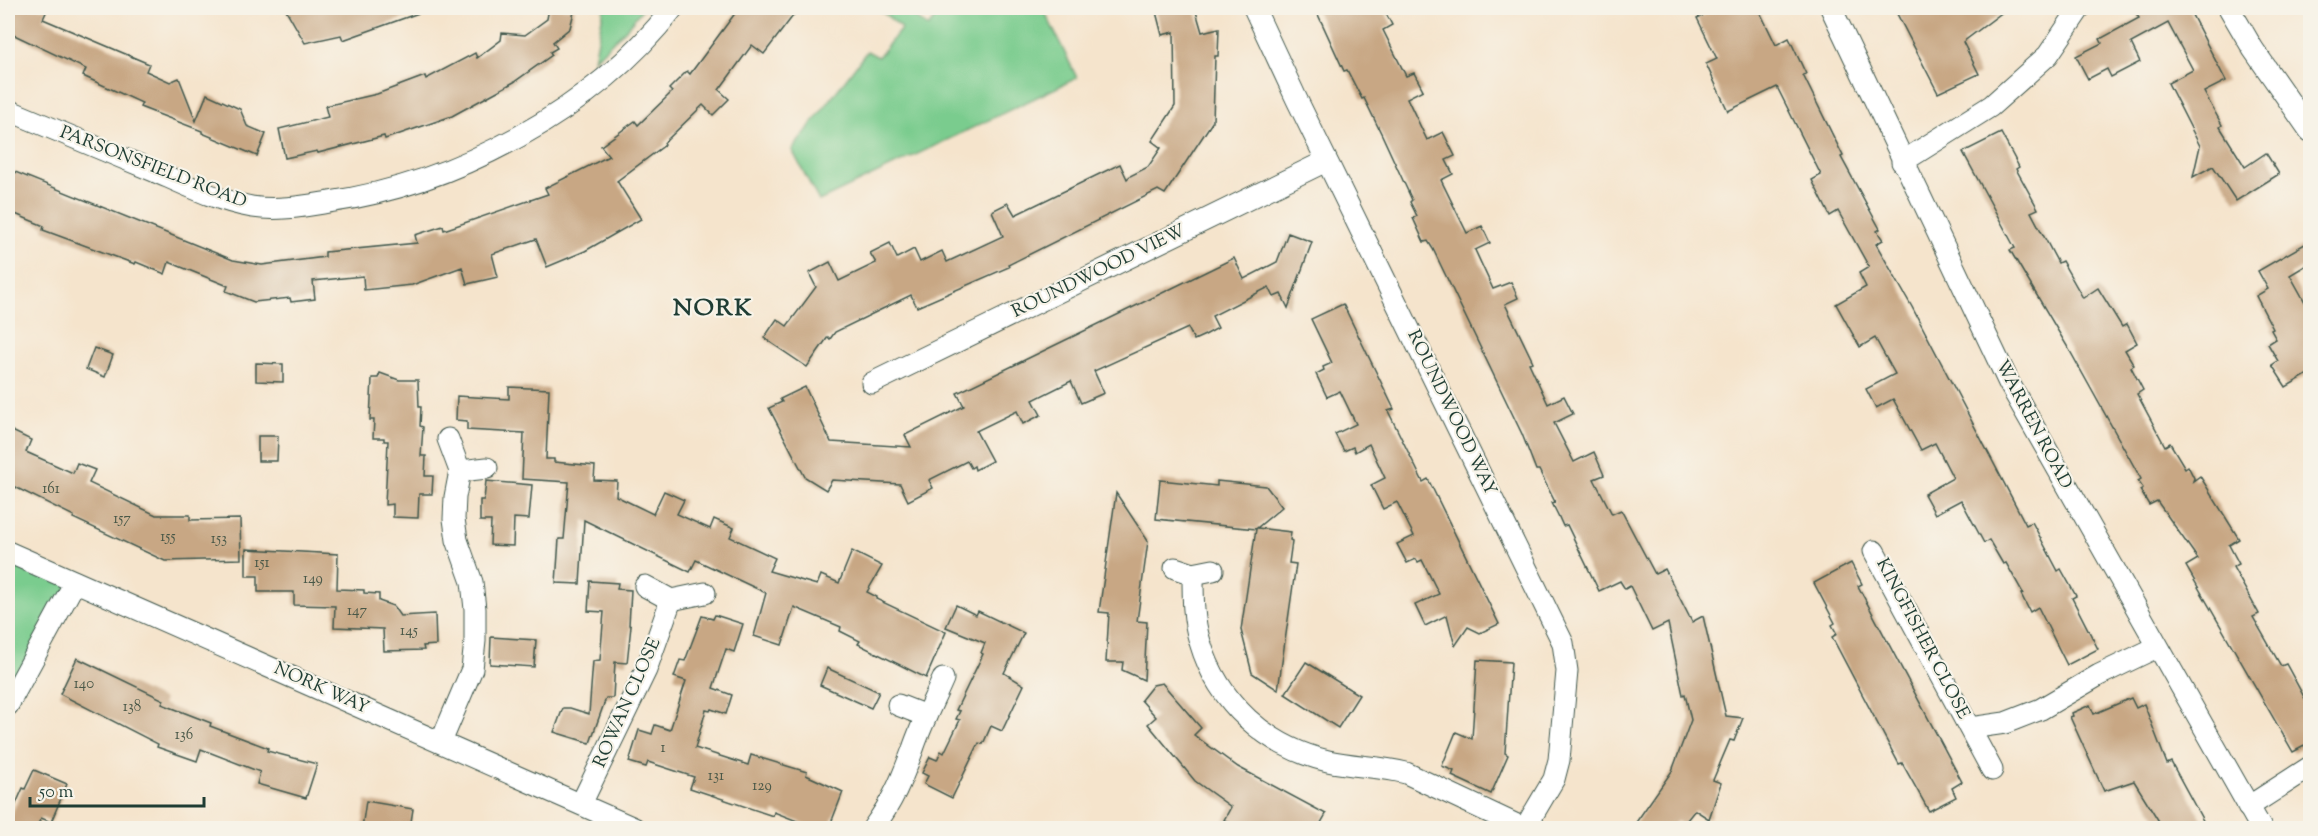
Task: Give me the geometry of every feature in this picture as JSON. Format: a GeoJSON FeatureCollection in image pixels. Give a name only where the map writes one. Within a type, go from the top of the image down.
{"type":"FeatureCollection","features":[{"type":"Feature","properties":{"kind":"street","name":"PARSONSFIELD ROAD"},"geometry":{"type":"LineString","coordinates":[[8,110],[198,190],[253,207],[289,208],[356,198],[446,171],[480,157],[548,120],[584,94],[626,58],[673,8]]}},
{"type":"Feature","properties":{"kind":"street","name":"ROUNDWOOD WAY"},"geometry":{"type":"LineString","coordinates":[[1254,8],[1326,161],[1563,643],[1567,671],[1559,760],[1554,779],[1524,828]]}},
{"type":"Feature","properties":{"kind":"street","name":"WARREN ROAD"},"geometry":{"type":"LineString","coordinates":[[1831,8],[1902,162],[2009,383],[2261,828]]}},
{"type":"Feature","properties":{"kind":"street"},"geometry":{"type":"LineString","coordinates":[[1902,162],[1991,106],[2048,55],[2080,8]]}},
{"type":"Feature","properties":{"kind":"street"},"geometry":{"type":"LineString","coordinates":[[2229,8],[2253,49],[2310,131]]}},
{"type":"Feature","properties":{"kind":"street","name":"ROUNDWOOD VIEW"},"geometry":{"type":"LineString","coordinates":[[872,383],[1326,161]]}},
{"type":"Feature","properties":{"kind":"street"},"geometry":{"type":"LineString","coordinates":[[441,742],[472,669],[475,641],[472,582],[457,540],[454,519],[460,471],[448,439]]}},
{"type":"Feature","properties":{"kind":"street"},"geometry":{"type":"LineString","coordinates":[[460,471],[487,468]]}},
{"type":"Feature","properties":{"kind":"street","name":"KINGFISHER CLOSE"},"geometry":{"type":"LineString","coordinates":[[1874,551],[1992,771]]}},
{"type":"Feature","properties":{"kind":"street","name":"NORK WAY"},"geometry":{"type":"LineString","coordinates":[[8,552],[634,828]]}},
{"type":"Feature","properties":{"kind":"street"},"geometry":{"type":"LineString","coordinates":[[1193,571],[1193,603],[1199,641],[1212,674],[1233,707],[1261,732],[1293,750],[1329,762],[1385,767],[1406,773],[1524,828]]}},
{"type":"Feature","properties":{"kind":"street"},"geometry":{"type":"LineString","coordinates":[[8,705],[75,582]]}},
{"type":"Feature","properties":{"kind":"street"},"geometry":{"type":"LineString","coordinates":[[645,586],[670,600],[705,593]]}},
{"type":"Feature","properties":{"kind":"street","name":"ROWAN CLOSE"},"geometry":{"type":"LineString","coordinates":[[581,804],[646,670],[670,600]]}},
{"type":"Feature","properties":{"kind":"street","name":"KINGFISHER CLOSE"},"geometry":{"type":"LineString","coordinates":[[1970,728],[2005,723],[2041,709],[2099,675],[2157,647]]}},
{"type":"Feature","properties":{"kind":"street"},"geometry":{"type":"LineString","coordinates":[[873,828],[901,782],[943,679]]}},
{"type":"Feature","properties":{"kind":"street"},"geometry":{"type":"LineString","coordinates":[[898,705],[926,716]]}},
{"type":"Feature","properties":{"kind":"street"},"geometry":{"type":"LineString","coordinates":[[2248,807],[2310,767]]}},
{"type":"Feature","properties":{"kind":"green space"},"geometry":{"type":"Polygon","coordinates":[[[604,8],[643,8],[626,29],[594,60],[604,8]]]}},
{"type":"Feature","properties":{"kind":"green space"},"geometry":{"type":"Polygon","coordinates":[[[877,8],[902,8],[928,27],[943,8],[1043,8],[1077,78],[819,201],[792,150],[867,51],[878,57],[902,28],[877,8]]]}},
{"type":"Feature","properties":{"kind":"green space"},"geometry":{"type":"Polygon","coordinates":[[[8,552],[75,582],[8,696],[8,552]]]}},
{"type":"Feature","properties":{"kind":"building"},"geometry":{"type":"Polygon","coordinates":[[[8,8],[48,8],[43,19],[149,64],[146,71],[170,82],[179,78],[196,121],[207,94],[240,109],[247,126],[266,134],[257,156],[202,133],[202,131],[140,107],[142,103],[83,76],[86,69],[8,32],[8,8]]]}},
{"type":"Feature","properties":{"kind":"building"},"geometry":{"type":"Polygon","coordinates":[[[285,8],[426,8],[427,10],[343,40],[341,35],[305,43],[285,8]]]}},
{"type":"Feature","properties":{"kind":"building"},"geometry":{"type":"Polygon","coordinates":[[[549,8],[575,8],[570,28],[553,42],[557,48],[550,52],[552,55],[514,82],[452,116],[385,139],[384,136],[318,153],[317,151],[285,158],[279,129],[328,117],[325,106],[377,94],[425,76],[426,79],[475,53],[477,58],[501,40],[502,33],[525,35],[547,19],[549,8]]]}},
{"type":"Feature","properties":{"kind":"building"},"geometry":{"type":"Polygon","coordinates":[[[739,8],[799,8],[764,54],[752,45],[719,90],[729,99],[713,115],[703,105],[664,143],[665,145],[617,181],[641,219],[585,251],[547,267],[536,239],[492,254],[498,277],[467,284],[462,267],[412,285],[364,290],[363,276],[313,281],[315,299],[291,302],[290,298],[254,302],[226,291],[228,286],[169,262],[165,274],[43,230],[44,226],[8,211],[8,169],[233,260],[262,265],[325,257],[325,252],[417,243],[415,235],[443,226],[444,230],[548,194],[545,188],[609,156],[601,146],[635,121],[638,125],[672,92],[669,89],[687,71],[690,74],[739,8]]]}},
{"type":"Feature","properties":{"kind":"building"},"geometry":{"type":"Polygon","coordinates":[[[1155,8],[1195,8],[1202,32],[1219,28],[1218,56],[1215,56],[1213,121],[1165,194],[1158,190],[1008,265],[1009,267],[917,307],[911,295],[835,332],[830,339],[828,337],[807,367],[764,338],[777,319],[787,326],[816,287],[809,273],[830,262],[839,281],[876,263],[870,253],[890,243],[897,258],[914,249],[920,262],[942,251],[947,262],[1003,236],[992,211],[1008,203],[1015,215],[1120,164],[1127,179],[1148,167],[1161,148],[1152,141],[1175,106],[1174,32],[1162,35],[1155,8]]]}},
{"type":"Feature","properties":{"kind":"building"},"geometry":{"type":"Polygon","coordinates":[[[1315,8],[1383,8],[1392,25],[1383,30],[1406,76],[1414,73],[1423,90],[1407,98],[1427,140],[1443,132],[1455,156],[1446,160],[1453,174],[1441,180],[1467,233],[1482,226],[1490,243],[1475,250],[1493,289],[1511,282],[1518,298],[1505,304],[1533,362],[1529,363],[1548,404],[1564,396],[1573,414],[1554,423],[1574,462],[1594,452],[1604,475],[1594,479],[1612,514],[1621,510],[1655,574],[1665,569],[1692,622],[1703,616],[1726,716],[1743,718],[1734,741],[1730,740],[1713,780],[1721,783],[1709,819],[1695,810],[1683,825],[1677,821],[1671,828],[1632,828],[1672,771],[1691,720],[1685,694],[1683,695],[1668,623],[1652,631],[1630,586],[1625,589],[1620,581],[1599,591],[1567,525],[1563,526],[1552,503],[1555,502],[1539,470],[1536,470],[1522,434],[1433,249],[1428,241],[1424,242],[1413,218],[1417,216],[1410,202],[1412,200],[1364,98],[1362,99],[1347,70],[1344,71],[1315,8]]]}},
{"type":"Feature","properties":{"kind":"building"},"geometry":{"type":"Polygon","coordinates":[[[1701,8],[1758,8],[1776,45],[1789,38],[1806,74],[1803,75],[1843,156],[1841,157],[1880,229],[1877,231],[1883,240],[1876,244],[1912,307],[2026,525],[2032,522],[2058,571],[2061,569],[2076,596],[2072,598],[2098,649],[2067,665],[2038,607],[2030,612],[2021,594],[2023,593],[2006,563],[2003,564],[1989,540],[1984,543],[1961,500],[1935,514],[1924,494],[1953,478],[1935,443],[1921,450],[1893,399],[1876,408],[1866,389],[1895,374],[1875,338],[1860,347],[1836,304],[1866,287],[1859,273],[1869,267],[1838,211],[1830,216],[1812,180],[1821,175],[1777,87],[1728,111],[1706,64],[1717,59],[1697,18],[1704,15],[1701,8]]]}},
{"type":"Feature","properties":{"kind":"building"},"geometry":{"type":"Polygon","coordinates":[[[1894,8],[2008,8],[1963,42],[1979,74],[1938,93],[1894,8]]]}},
{"type":"Feature","properties":{"kind":"building"},"geometry":{"type":"Polygon","coordinates":[[[2133,8],[2197,8],[2190,11],[2226,81],[2204,92],[2222,125],[2220,127],[2245,167],[2266,153],[2279,174],[2236,201],[2213,166],[2193,177],[2200,146],[2168,83],[2193,70],[2168,23],[2131,43],[2140,62],[2111,77],[2107,69],[2088,79],[2076,56],[2102,43],[2100,39],[2139,18],[2133,8]]]}},
{"type":"Feature","properties":{"kind":"building"},"geometry":{"type":"Polygon","coordinates":[[[2001,133],[2019,167],[2016,169],[2038,209],[2031,212],[2058,263],[2062,261],[2083,298],[2098,288],[2122,327],[2127,324],[2137,343],[2125,350],[2134,365],[2131,367],[2143,390],[2137,394],[2165,446],[2170,443],[2185,468],[2188,466],[2194,478],[2193,481],[2200,476],[2239,539],[2229,545],[2239,564],[2233,567],[2259,614],[2253,617],[2281,666],[2286,664],[2310,708],[2310,743],[2293,752],[2186,566],[2198,559],[2157,501],[2149,505],[2140,490],[2143,488],[2138,481],[2141,479],[2070,351],[2010,250],[2015,248],[1963,152],[2001,133]]]}},
{"type":"Feature","properties":{"kind":"building"},"geometry":{"type":"Polygon","coordinates":[[[1288,233],[1312,242],[1288,308],[1281,294],[1274,297],[1269,287],[1212,316],[1218,328],[1205,335],[1194,340],[1188,328],[1094,371],[1104,393],[1081,403],[1071,381],[1033,400],[1041,415],[1023,424],[1017,411],[976,431],[992,461],[975,470],[974,466],[971,468],[967,461],[929,480],[933,488],[908,501],[900,484],[832,480],[826,490],[805,477],[769,408],[782,402],[780,399],[805,387],[831,442],[911,447],[905,435],[964,406],[957,393],[1234,258],[1244,279],[1277,262],[1288,233]]]}},
{"type":"Feature","properties":{"kind":"building"},"geometry":{"type":"Polygon","coordinates":[[[2310,241],[2310,263],[2290,275],[2310,311],[2310,373],[2286,387],[2272,365],[2278,361],[2268,344],[2276,339],[2256,296],[2268,289],[2258,271],[2310,241]]]}},
{"type":"Feature","properties":{"kind":"building"},"geometry":{"type":"Polygon","coordinates":[[[1343,304],[1394,409],[1388,411],[1423,482],[1428,479],[1499,624],[1480,633],[1468,627],[1455,646],[1447,615],[1425,626],[1415,605],[1439,594],[1422,560],[1418,562],[1416,559],[1407,563],[1397,544],[1414,536],[1397,502],[1383,509],[1371,485],[1385,478],[1369,444],[1355,452],[1353,447],[1344,451],[1335,434],[1356,424],[1340,391],[1327,397],[1316,374],[1324,370],[1323,367],[1332,363],[1311,319],[1343,304]]]}},
{"type":"Feature","properties":{"kind":"building"},"geometry":{"type":"Polygon","coordinates":[[[94,348],[113,355],[105,377],[86,369],[94,348]]]}},
{"type":"Feature","properties":{"kind":"building"},"geometry":{"type":"Polygon","coordinates":[[[256,363],[283,364],[283,382],[256,381],[256,363]]]}},
{"type":"Feature","properties":{"kind":"building"},"geometry":{"type":"Polygon","coordinates":[[[380,373],[399,380],[418,380],[419,407],[421,407],[420,426],[423,427],[421,456],[426,456],[425,476],[433,476],[432,494],[419,494],[418,518],[393,517],[393,504],[385,505],[388,441],[384,441],[384,438],[373,438],[374,420],[370,420],[372,378],[378,378],[380,373]]]}},
{"type":"Feature","properties":{"kind":"building"},"geometry":{"type":"Polygon","coordinates":[[[509,387],[549,389],[546,459],[554,459],[554,462],[595,466],[594,480],[617,481],[616,496],[653,514],[664,491],[684,500],[677,514],[710,529],[714,519],[734,528],[730,537],[775,558],[769,571],[817,585],[821,575],[839,583],[852,551],[882,566],[867,592],[877,597],[876,599],[946,632],[926,678],[858,644],[860,641],[840,631],[841,627],[794,607],[782,645],[754,636],[766,593],[696,560],[690,572],[584,520],[580,584],[556,583],[559,539],[564,539],[569,482],[522,479],[524,433],[467,430],[467,421],[456,420],[457,396],[509,399],[509,387]]]}},
{"type":"Feature","properties":{"kind":"building"},"geometry":{"type":"Polygon","coordinates":[[[8,429],[31,440],[26,452],[73,473],[77,463],[95,470],[89,483],[156,515],[190,515],[190,520],[240,519],[241,559],[165,561],[73,518],[74,516],[11,485],[8,493],[8,429]]]}},
{"type":"Feature","properties":{"kind":"building"},"geometry":{"type":"Polygon","coordinates":[[[258,436],[278,436],[277,461],[258,461],[258,436]]]}},
{"type":"Feature","properties":{"kind":"building"},"geometry":{"type":"Polygon","coordinates":[[[1160,480],[1217,486],[1217,481],[1266,486],[1282,507],[1257,528],[1291,532],[1289,563],[1296,564],[1278,690],[1252,673],[1241,630],[1256,529],[1156,519],[1160,480]]]}},
{"type":"Feature","properties":{"kind":"building"},"geometry":{"type":"Polygon","coordinates":[[[486,481],[532,485],[529,519],[514,518],[513,546],[490,545],[491,521],[480,521],[480,500],[484,500],[486,481]]]}},
{"type":"Feature","properties":{"kind":"building"},"geometry":{"type":"Polygon","coordinates":[[[1116,493],[1148,541],[1137,621],[1147,622],[1144,680],[1122,670],[1123,662],[1106,662],[1109,613],[1099,612],[1116,493]]]}},
{"type":"Feature","properties":{"kind":"building"},"geometry":{"type":"Polygon","coordinates":[[[246,549],[338,554],[337,589],[364,590],[364,593],[379,594],[379,601],[393,606],[400,616],[435,614],[436,645],[423,646],[424,650],[384,651],[383,629],[334,627],[335,606],[294,605],[294,592],[258,592],[258,576],[246,576],[246,549]]]}},
{"type":"Feature","properties":{"kind":"building"},"geometry":{"type":"Polygon","coordinates":[[[1851,563],[1862,584],[1858,586],[1962,782],[1952,788],[1956,797],[1929,811],[1902,763],[1899,764],[1832,637],[1837,634],[1832,625],[1835,623],[1814,583],[1851,563]]]}},
{"type":"Feature","properties":{"kind":"building"},"geometry":{"type":"Polygon","coordinates":[[[590,581],[618,583],[617,589],[631,590],[629,625],[631,626],[627,663],[615,662],[613,698],[606,698],[590,743],[554,732],[563,708],[589,714],[593,661],[600,660],[604,612],[588,611],[590,581]]]}},
{"type":"Feature","properties":{"kind":"building"},"geometry":{"type":"Polygon","coordinates":[[[956,605],[976,615],[978,611],[1024,633],[1004,673],[1024,685],[1002,731],[991,726],[983,744],[979,743],[952,798],[924,784],[928,776],[922,773],[930,757],[937,760],[941,751],[944,753],[960,720],[956,719],[960,711],[956,710],[983,654],[981,653],[985,643],[946,627],[956,605]]]}},
{"type":"Feature","properties":{"kind":"building"},"geometry":{"type":"Polygon","coordinates":[[[715,615],[743,624],[734,652],[726,649],[713,688],[732,695],[726,714],[711,709],[706,710],[695,748],[748,765],[751,755],[807,772],[806,775],[843,792],[829,828],[815,828],[774,812],[773,816],[690,788],[694,777],[648,762],[646,767],[629,762],[639,730],[652,734],[655,725],[670,730],[686,681],[674,677],[680,660],[685,661],[702,616],[713,619],[715,615]]]}},
{"type":"Feature","properties":{"kind":"building"},"geometry":{"type":"Polygon","coordinates":[[[491,637],[536,640],[534,667],[490,664],[491,637]]]}},
{"type":"Feature","properties":{"kind":"building"},"geometry":{"type":"Polygon","coordinates":[[[77,658],[164,700],[162,704],[211,723],[210,726],[268,748],[267,751],[317,764],[306,798],[257,784],[260,772],[201,749],[197,761],[157,747],[158,744],[60,694],[77,658]]]}},
{"type":"Feature","properties":{"kind":"building"},"geometry":{"type":"Polygon","coordinates":[[[1477,660],[1511,662],[1505,753],[1508,755],[1491,794],[1452,776],[1454,771],[1442,766],[1456,732],[1472,739],[1477,660]]]}},
{"type":"Feature","properties":{"kind":"building"},"geometry":{"type":"Polygon","coordinates":[[[1306,662],[1359,695],[1338,728],[1285,694],[1306,662]]]}},
{"type":"Feature","properties":{"kind":"building"},"geometry":{"type":"Polygon","coordinates":[[[827,668],[879,692],[871,708],[820,685],[827,668]]]}},
{"type":"Feature","properties":{"kind":"building"},"geometry":{"type":"Polygon","coordinates":[[[1162,683],[1201,728],[1194,735],[1238,767],[1326,814],[1318,828],[1241,828],[1224,820],[1231,807],[1195,781],[1148,724],[1156,717],[1141,700],[1153,685],[1162,683]]]}},
{"type":"Feature","properties":{"kind":"building"},"geometry":{"type":"Polygon","coordinates":[[[2131,698],[2136,708],[2144,704],[2167,764],[2171,762],[2207,828],[2163,828],[2134,781],[2104,791],[2070,717],[2073,716],[2072,713],[2090,705],[2094,714],[2131,698]]]}},
{"type":"Feature","properties":{"kind":"building"},"geometry":{"type":"Polygon","coordinates":[[[34,770],[67,784],[51,822],[41,818],[36,828],[8,828],[8,822],[23,788],[25,789],[34,770]]]}},
{"type":"Feature","properties":{"kind":"building"},"geometry":{"type":"Polygon","coordinates":[[[366,801],[413,809],[410,828],[362,828],[366,801]]]}},
{"type":"Feature","properties":{"kind":"district","name":"NORK"},"geometry":{"type":"Point","coordinates":[713,309]}}]}
